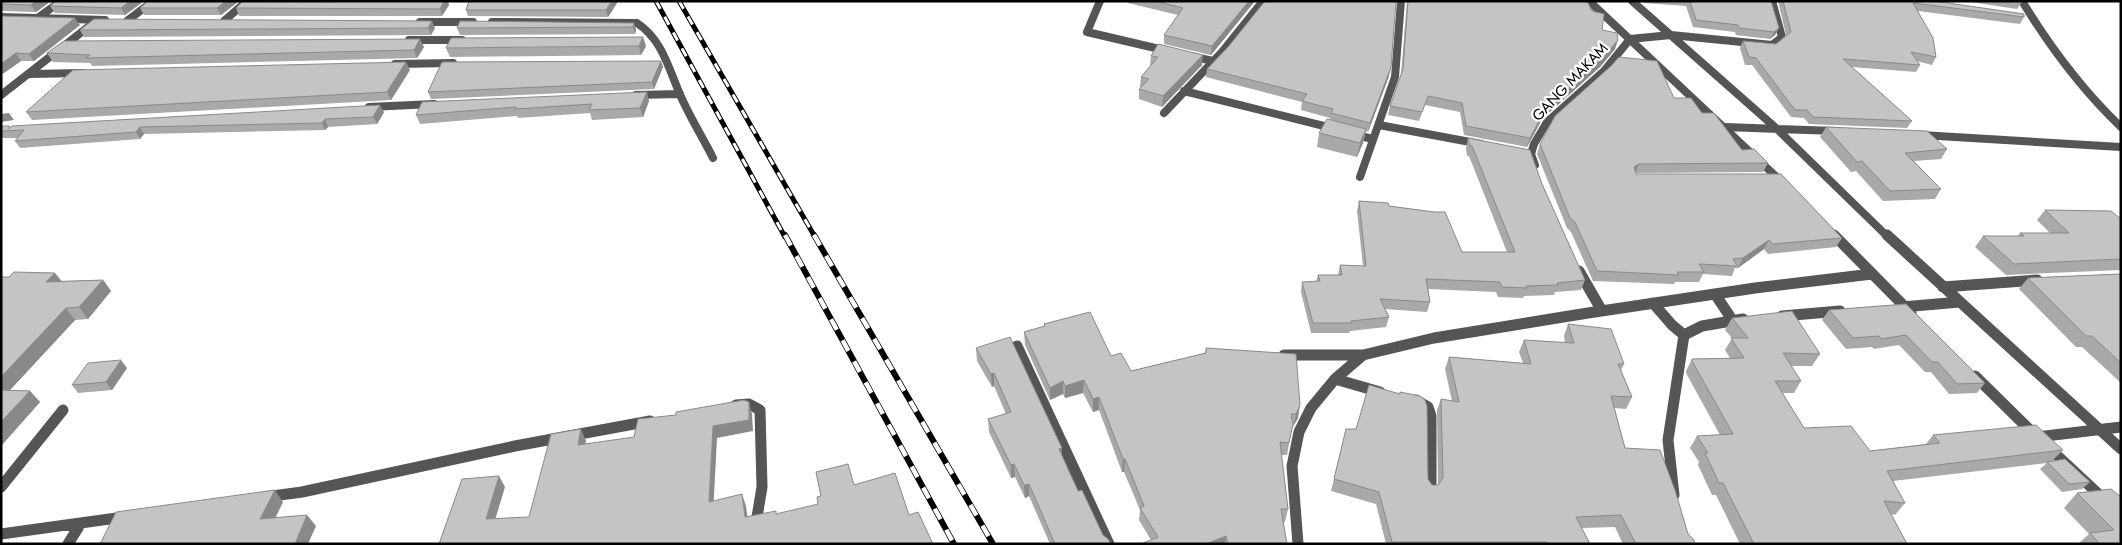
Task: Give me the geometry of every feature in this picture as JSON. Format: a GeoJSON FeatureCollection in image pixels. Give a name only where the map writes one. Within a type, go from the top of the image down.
{"type":"FeatureCollection","features":[{"type":"Feature","properties":{"kind":"street"},"geometry":{"type":"LineString","coordinates":[[39,17],[61,1]]}},
{"type":"Feature","properties":{"kind":"street"},"geometry":{"type":"LineString","coordinates":[[120,21],[153,1]]}},
{"type":"Feature","properties":{"kind":"street"},"geometry":{"type":"LineString","coordinates":[[224,21],[247,1]]}},
{"type":"Feature","properties":{"kind":"street"},"geometry":{"type":"LineString","coordinates":[[1100,1],[1087,32],[1175,53]]}},
{"type":"Feature","properties":{"kind":"street"},"geometry":{"type":"LineString","coordinates":[[1164,113],[1213,61],[1264,1]]}},
{"type":"Feature","properties":{"kind":"street"},"geometry":{"type":"LineString","coordinates":[[1360,177],[1396,77],[1400,1]]}},
{"type":"Feature","properties":{"kind":"street"},"geometry":{"type":"LineString","coordinates":[[1590,1],[1725,127],[1791,192]]}},
{"type":"Feature","properties":{"kind":"street"},"geometry":{"type":"LineString","coordinates":[[1632,1],[1666,35],[1772,128],[1880,230],[1944,287],[1955,302],[2121,449]]}},
{"type":"Feature","properties":{"kind":"street"},"geometry":{"type":"LineString","coordinates":[[1630,38],[1666,35],[1776,44],[1782,37],[1772,1]]}},
{"type":"Feature","properties":{"kind":"street"},"geometry":{"type":"LineString","coordinates":[[2022,1],[2064,64],[2095,104],[2121,126]]}},
{"type":"Feature","properties":{"kind":"street"},"geometry":{"type":"LineString","coordinates":[[2022,16],[2032,17]]}},
{"type":"Feature","properties":{"kind":"street"},"geometry":{"type":"LineString","coordinates":[[1,17],[137,21]]}},
{"type":"Feature","properties":{"kind":"street"},"geometry":{"type":"LineString","coordinates":[[1,95],[96,20]]}},
{"type":"Feature","properties":{"kind":"street"},"geometry":{"type":"LineString","coordinates":[[214,21],[234,21]]}},
{"type":"Feature","properties":{"kind":"street"},"geometry":{"type":"LineString","coordinates":[[413,22],[637,23],[646,27],[656,40],[663,61],[713,158]]}},
{"type":"Feature","properties":{"kind":"street","name":"GANG MAKAM"},"geometry":{"type":"LineString","coordinates":[[1538,172],[1526,153],[1534,144],[1547,122],[1604,71],[1630,38]]}},
{"type":"Feature","properties":{"kind":"street"},"geometry":{"type":"LineString","coordinates":[[400,40],[470,40]]}},
{"type":"Feature","properties":{"kind":"street"},"geometry":{"type":"LineString","coordinates":[[646,40],[656,40]]}},
{"type":"Feature","properties":{"kind":"street"},"geometry":{"type":"LineString","coordinates":[[68,43],[87,43]]}},
{"type":"Feature","properties":{"kind":"street"},"geometry":{"type":"LineString","coordinates":[[1184,55],[1213,61]]}},
{"type":"Feature","properties":{"kind":"street"},"geometry":{"type":"LineString","coordinates":[[384,64],[462,62]]}},
{"type":"Feature","properties":{"kind":"street"},"geometry":{"type":"LineString","coordinates":[[29,74],[88,72]]}},
{"type":"Feature","properties":{"kind":"street"},"geometry":{"type":"LineString","coordinates":[[1184,91],[1373,139]]}},
{"type":"Feature","properties":{"kind":"street"},"geometry":{"type":"LineString","coordinates":[[630,96],[680,94]]}},
{"type":"Feature","properties":{"kind":"street"},"geometry":{"type":"LineString","coordinates":[[358,107],[446,103]]}},
{"type":"Feature","properties":{"kind":"street"},"geometry":{"type":"LineString","coordinates":[[1379,125],[1493,147]]}},
{"type":"Feature","properties":{"kind":"street"},"geometry":{"type":"LineString","coordinates":[[1725,127],[1845,132]]}},
{"type":"Feature","properties":{"kind":"street"},"geometry":{"type":"LineString","coordinates":[[1914,135],[2121,147]]}},
{"type":"Feature","properties":{"kind":"street"},"geometry":{"type":"LineString","coordinates":[[1759,178],[1778,178]]}},
{"type":"Feature","properties":{"kind":"street"},"geometry":{"type":"LineString","coordinates":[[1825,226],[1918,320]]}},
{"type":"Feature","properties":{"kind":"street"},"geometry":{"type":"LineString","coordinates":[[1575,262],[1602,311]]}},
{"type":"Feature","properties":{"kind":"street"},"geometry":{"type":"LineString","coordinates":[[1268,355],[1363,355],[1434,338],[1602,311],[1717,297],[1872,274]]}},
{"type":"Feature","properties":{"kind":"street"},"geometry":{"type":"LineString","coordinates":[[1944,287],[2046,280]]}},
{"type":"Feature","properties":{"kind":"street"},"geometry":{"type":"LineString","coordinates":[[1717,297],[1731,318]]}},
{"type":"Feature","properties":{"kind":"street"},"geometry":{"type":"LineString","coordinates":[[1885,308],[1955,302]]}},
{"type":"Feature","properties":{"kind":"street"},"geometry":{"type":"LineString","coordinates":[[1655,305],[1672,325],[1684,335]]}},
{"type":"Feature","properties":{"kind":"street"},"geometry":{"type":"LineString","coordinates":[[1770,317],[1856,310]]}},
{"type":"Feature","properties":{"kind":"street"},"geometry":{"type":"LineString","coordinates":[[1684,335],[1702,326],[1731,318],[1750,318]]}},
{"type":"Feature","properties":{"kind":"street"},"geometry":{"type":"LineString","coordinates":[[1678,507],[1673,490],[1668,440],[1684,335]]}},
{"type":"Feature","properties":{"kind":"street"},"geometry":{"type":"LineString","coordinates":[[1017,346],[1109,544]]}},
{"type":"Feature","properties":{"kind":"street"},"geometry":{"type":"LineString","coordinates":[[1298,544],[1292,466],[1299,432],[1311,408],[1340,381],[1363,355]]}},
{"type":"Feature","properties":{"kind":"street"},"geometry":{"type":"LineString","coordinates":[[1967,368],[2042,437],[2121,515]]}},
{"type":"Feature","properties":{"kind":"street"},"geometry":{"type":"LineString","coordinates":[[1340,381],[1365,389],[1419,401],[1428,407],[1431,416],[1431,490]]}},
{"type":"Feature","properties":{"kind":"street"},"geometry":{"type":"LineString","coordinates":[[724,408],[749,404],[760,410],[762,487],[757,517]]}},
{"type":"Feature","properties":{"kind":"street"},"geometry":{"type":"LineString","coordinates":[[1,487],[62,410]]}},
{"type":"Feature","properties":{"kind":"street"},"geometry":{"type":"LineString","coordinates":[[254,499],[302,492],[515,446],[658,420]]}},
{"type":"Feature","properties":{"kind":"street"},"geometry":{"type":"LineString","coordinates":[[2042,437],[2121,427]]}},
{"type":"Feature","properties":{"kind":"street"},"geometry":{"type":"LineString","coordinates":[[1,534],[139,515]]}},
{"type":"Feature","properties":{"kind":"street"},"geometry":{"type":"LineString","coordinates":[[68,544],[81,523]]}},
{"type":"Feature","properties":{"kind":"building"},"geometry":{"type":"Polygon","coordinates":[[[1,1],[36,1],[31,5],[1,4],[1,1]]]}},
{"type":"Feature","properties":{"kind":"building"},"geometry":{"type":"Polygon","coordinates":[[[56,1],[130,1],[121,8],[50,6],[56,1]]]}},
{"type":"Feature","properties":{"kind":"building"},"geometry":{"type":"Polygon","coordinates":[[[148,1],[226,1],[217,8],[140,8],[148,1]]]}},
{"type":"Feature","properties":{"kind":"building"},"geometry":{"type":"Polygon","coordinates":[[[243,1],[444,1],[440,9],[236,8],[243,1]]]}},
{"type":"Feature","properties":{"kind":"building"},"geometry":{"type":"Polygon","coordinates":[[[469,1],[612,1],[606,10],[466,10],[469,1]]]}},
{"type":"Feature","properties":{"kind":"building"},"geometry":{"type":"Polygon","coordinates":[[[1155,1],[1249,1],[1212,46],[1164,35],[1183,8],[1155,1]]]}},
{"type":"Feature","properties":{"kind":"building"},"geometry":{"type":"Polygon","coordinates":[[[1265,1],[1396,1],[1391,67],[1370,123],[1331,113],[1333,109],[1302,101],[1307,94],[1207,69],[1228,47],[1265,1]]]}},
{"type":"Feature","properties":{"kind":"building"},"geometry":{"type":"Polygon","coordinates":[[[1408,1],[1587,1],[1592,11],[1604,14],[1602,30],[1617,33],[1618,40],[1603,58],[1545,110],[1530,138],[1466,126],[1462,103],[1428,96],[1422,112],[1390,106],[1403,69],[1408,1]]]}},
{"type":"Feature","properties":{"kind":"building"},"geometry":{"type":"Polygon","coordinates":[[[1690,1],[1771,1],[1779,28],[1774,32],[1696,20],[1690,1]]]}},
{"type":"Feature","properties":{"kind":"building"},"geometry":{"type":"Polygon","coordinates":[[[1783,1],[1934,1],[2024,14],[2024,17],[1913,3],[1933,38],[1936,57],[1911,52],[1920,65],[1843,59],[1912,121],[1813,117],[1807,110],[1795,110],[1756,58],[1749,57],[1743,41],[1776,44],[1791,32],[1783,1]]]}},
{"type":"Feature","properties":{"kind":"building"},"geometry":{"type":"Polygon","coordinates":[[[1,16],[75,18],[29,54],[16,53],[1,64],[1,16]]]}},
{"type":"Feature","properties":{"kind":"building"},"geometry":{"type":"Polygon","coordinates":[[[94,19],[432,21],[428,28],[80,30],[94,19]]]}},
{"type":"Feature","properties":{"kind":"building"},"geometry":{"type":"Polygon","coordinates":[[[460,21],[634,23],[633,27],[457,28],[460,21]]]}},
{"type":"Feature","properties":{"kind":"building"},"geometry":{"type":"Polygon","coordinates":[[[643,37],[639,46],[446,48],[451,38],[643,37]]]}},
{"type":"Feature","properties":{"kind":"building"},"geometry":{"type":"Polygon","coordinates":[[[420,39],[414,50],[86,58],[90,55],[47,53],[64,41],[420,39]]]}},
{"type":"Feature","properties":{"kind":"building"},"geometry":{"type":"Polygon","coordinates":[[[1158,44],[1203,55],[1163,96],[1139,89],[1149,79],[1141,77],[1158,57],[1151,56],[1158,44]]]}},
{"type":"Feature","properties":{"kind":"building"},"geometry":{"type":"Polygon","coordinates":[[[1619,57],[1657,61],[1674,98],[1691,98],[1702,113],[1714,113],[1742,150],[1754,149],[1768,163],[1639,164],[1634,167],[1636,174],[1781,174],[1842,238],[1773,244],[1769,240],[1743,258],[1733,259],[1737,266],[1699,264],[1704,272],[1677,272],[1679,275],[1597,271],[1575,222],[1570,218],[1540,144],[1555,116],[1619,57]]]}},
{"type":"Feature","properties":{"kind":"building"},"geometry":{"type":"Polygon","coordinates":[[[661,61],[652,82],[428,92],[442,62],[661,61]]]}},
{"type":"Feature","properties":{"kind":"building"},"geometry":{"type":"Polygon","coordinates":[[[406,62],[387,92],[26,112],[73,70],[406,62]]]}},
{"type":"Feature","properties":{"kind":"building"},"geometry":{"type":"Polygon","coordinates":[[[647,92],[640,108],[589,110],[592,104],[515,109],[516,107],[416,115],[422,102],[647,92]]]}},
{"type":"Feature","properties":{"kind":"building"},"geometry":{"type":"Polygon","coordinates":[[[380,105],[373,117],[325,119],[322,123],[140,127],[136,132],[15,141],[24,130],[1,131],[1,126],[9,126],[9,129],[12,126],[380,105]]]}},
{"type":"Feature","properties":{"kind":"building"},"geometry":{"type":"Polygon","coordinates":[[[1327,119],[1366,129],[1360,143],[1319,133],[1327,119]]]}},
{"type":"Feature","properties":{"kind":"building"},"geometry":{"type":"Polygon","coordinates":[[[1826,127],[1927,131],[1947,149],[1905,153],[1941,189],[1890,191],[1862,161],[1857,162],[1826,127]]]}},
{"type":"Feature","properties":{"kind":"building"},"geometry":{"type":"Polygon","coordinates":[[[1468,138],[1530,150],[1542,184],[1585,280],[1557,283],[1558,285],[1526,286],[1527,288],[1502,287],[1500,282],[1426,279],[1430,302],[1380,299],[1389,317],[1351,321],[1352,323],[1313,323],[1302,282],[1320,281],[1318,275],[1342,275],[1340,265],[1366,266],[1359,201],[1388,203],[1389,206],[1445,212],[1462,252],[1515,252],[1468,138]]]}},
{"type":"Feature","properties":{"kind":"building"},"geometry":{"type":"Polygon","coordinates":[[[2045,210],[2111,211],[2121,219],[2121,259],[2014,264],[1983,236],[2024,236],[2020,233],[2069,233],[2045,210]]]}},
{"type":"Feature","properties":{"kind":"building"},"geometry":{"type":"Polygon","coordinates":[[[14,272],[55,273],[46,282],[103,280],[79,307],[66,308],[1,377],[1,277],[9,277],[14,272]]]}},
{"type":"Feature","properties":{"kind":"building"},"geometry":{"type":"Polygon","coordinates":[[[2121,274],[2121,363],[2092,336],[2086,336],[2028,278],[2121,274]]]}},
{"type":"Feature","properties":{"kind":"building"},"geometry":{"type":"Polygon","coordinates":[[[1906,304],[1985,383],[1957,384],[1938,362],[1932,362],[1906,335],[1881,339],[1879,336],[1853,338],[1829,310],[1906,304]]]}},
{"type":"Feature","properties":{"kind":"building"},"geometry":{"type":"Polygon","coordinates":[[[1792,311],[1820,354],[1783,353],[1801,381],[1775,381],[1804,428],[1851,426],[1870,451],[1940,443],[1933,435],[2036,425],[2063,450],[1887,471],[1905,503],[1884,501],[1907,544],[1754,544],[1723,483],[1719,483],[1705,453],[1708,453],[1697,436],[1733,434],[1692,359],[1744,358],[1731,338],[1748,338],[1732,318],[1792,311]]]}},
{"type":"Feature","properties":{"kind":"building"},"geometry":{"type":"Polygon","coordinates":[[[1090,312],[1111,356],[1121,353],[1131,371],[1206,353],[1206,348],[1296,354],[1300,405],[1296,414],[1291,414],[1293,424],[1289,443],[1280,442],[1288,509],[1281,509],[1287,544],[1228,544],[1226,536],[1206,544],[1141,544],[1158,537],[1140,508],[1144,506],[1099,397],[1093,399],[1084,380],[1065,386],[1063,381],[1050,388],[1024,332],[1045,326],[1044,324],[1090,312]]]}},
{"type":"Feature","properties":{"kind":"building"},"geometry":{"type":"Polygon","coordinates":[[[1568,324],[1611,329],[1624,364],[1618,364],[1632,397],[1611,396],[1625,448],[1660,450],[1675,490],[1688,534],[1695,544],[1636,544],[1621,515],[1576,517],[1590,544],[1548,544],[1547,542],[1392,542],[1379,492],[1334,479],[1346,429],[1356,429],[1369,385],[1400,394],[1400,392],[1420,396],[1425,400],[1427,406],[1428,479],[1432,485],[1438,485],[1443,478],[1441,399],[1459,402],[1449,357],[1531,364],[1524,340],[1574,343],[1568,324]]]}},
{"type":"Feature","properties":{"kind":"building"},"geometry":{"type":"Polygon","coordinates":[[[1010,337],[1062,448],[1059,449],[1078,491],[1082,490],[1103,535],[1111,544],[1055,544],[1029,484],[1024,485],[1014,464],[1011,465],[988,419],[1011,412],[994,373],[991,374],[976,348],[1010,337]]]}},
{"type":"Feature","properties":{"kind":"building"},"geometry":{"type":"Polygon","coordinates":[[[121,360],[106,382],[72,385],[88,363],[121,360]]]}},
{"type":"Feature","properties":{"kind":"building"},"geometry":{"type":"Polygon","coordinates":[[[1,390],[30,391],[1,422],[1,390]]]}},
{"type":"Feature","properties":{"kind":"building"},"geometry":{"type":"Polygon","coordinates":[[[744,400],[749,402],[749,420],[713,426],[709,502],[742,494],[745,517],[776,511],[776,514],[818,504],[817,497],[821,496],[816,472],[848,464],[854,485],[895,473],[909,515],[918,512],[933,544],[439,544],[462,479],[499,476],[486,519],[529,517],[551,434],[581,429],[578,445],[634,437],[638,419],[676,415],[676,412],[744,400]]]}},
{"type":"Feature","properties":{"kind":"building"},"geometry":{"type":"Polygon","coordinates":[[[2065,459],[2090,482],[2069,484],[2047,462],[2065,459]]]}},
{"type":"Feature","properties":{"kind":"building"},"geometry":{"type":"Polygon","coordinates":[[[2111,489],[2121,497],[2121,544],[2100,544],[2090,533],[2114,530],[2077,493],[2111,489]]]}},
{"type":"Feature","properties":{"kind":"building"},"geometry":{"type":"Polygon","coordinates":[[[275,490],[260,519],[307,515],[295,544],[100,544],[116,512],[275,490]]]}},
{"type":"Feature","properties":{"kind":"railway"},"geometry":{"type":"LineString","coordinates":[[656,1],[785,237]]}},
{"type":"Feature","properties":{"kind":"railway"},"geometry":{"type":"LineString","coordinates":[[679,1],[815,237]]}},
{"type":"Feature","properties":{"kind":"railway"},"geometry":{"type":"LineString","coordinates":[[785,235],[954,544]]}},
{"type":"Feature","properties":{"kind":"railway"},"geometry":{"type":"LineString","coordinates":[[814,235],[993,544]]}}]}
